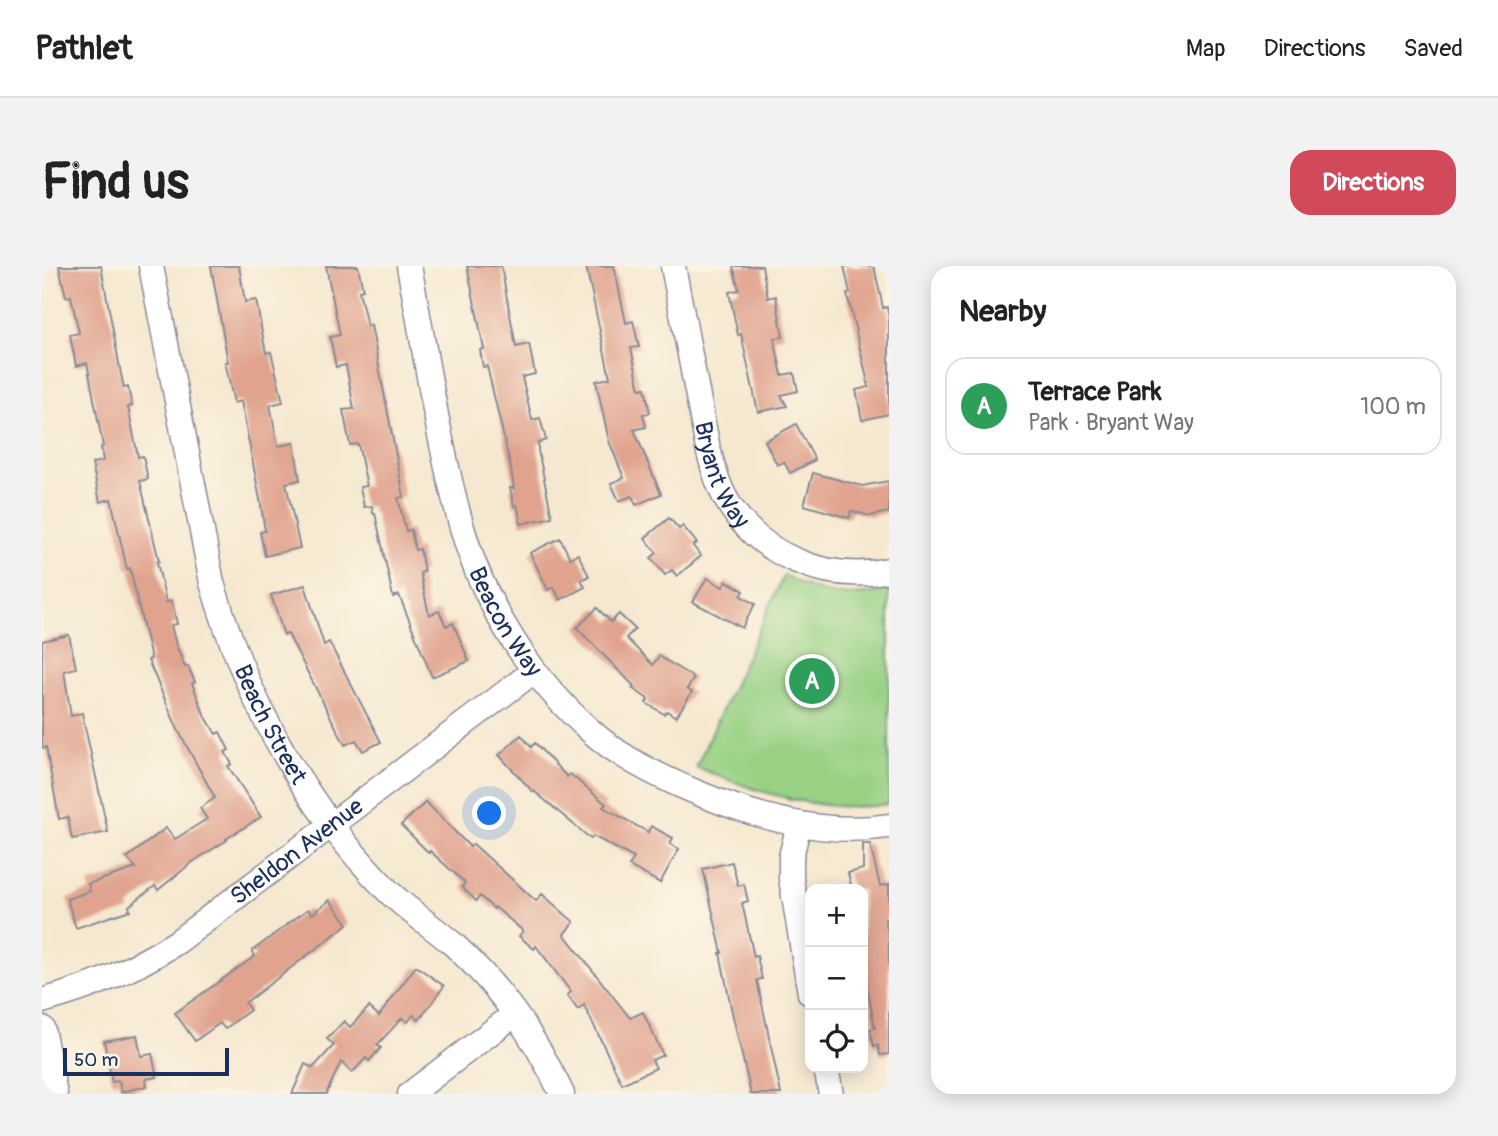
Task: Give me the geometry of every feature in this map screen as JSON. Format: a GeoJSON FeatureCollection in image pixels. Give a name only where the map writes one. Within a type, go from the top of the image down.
{"type":"FeatureCollection","features":[{"type":"Feature","properties":{"kind":"street","name":"Beach Street"},"geometry":{"type":"LineString","coordinates":[[151,266],[212,583],[226,628],[247,679],[284,756],[331,827],[387,890],[453,944],[481,972],[535,1042],[562,1094]]}},
{"type":"Feature","properties":{"kind":"street","name":"Beacon Way"},"geometry":{"type":"LineString","coordinates":[[408,266],[448,471],[463,533],[500,617],[534,671],[594,735],[638,764],[681,786],[732,807],[799,824],[830,828],[889,826]]}},
{"type":"Feature","properties":{"kind":"street","name":"Bryant Way"},"geometry":{"type":"LineString","coordinates":[[673,266],[708,449],[715,474],[727,500],[743,523],[772,548],[796,561],[832,572],[852,574],[889,570]]}},
{"type":"Feature","properties":{"kind":"street","name":"Sheldon Avenue"},"geometry":{"type":"LineString","coordinates":[[42,1001],[88,988],[151,959],[177,942],[534,671]]}},
{"type":"Feature","properties":{"kind":"street"},"geometry":{"type":"LineString","coordinates":[[799,824],[791,858],[791,878],[805,963]]}},
{"type":"Feature","properties":{"kind":"street"},"geometry":{"type":"LineString","coordinates":[[410,1094],[514,1014]]}},
{"type":"Feature","properties":{"kind":"street"},"geometry":{"type":"LineString","coordinates":[[42,1028],[55,1094]]}},
{"type":"Feature","properties":{"kind":"street"},"geometry":{"type":"LineString","coordinates":[[827,1073],[831,1094]]}},
{"type":"Feature","properties":{"kind":"green space"},"geometry":{"type":"Polygon","coordinates":[[[784,575],[810,587],[835,594],[889,590],[889,804],[865,807],[815,804],[766,793],[696,767],[784,575]]]}},
{"type":"Feature","properties":{"kind":"building"},"geometry":{"type":"Polygon","coordinates":[[[59,266],[101,266],[124,388],[128,387],[132,406],[128,407],[138,457],[143,456],[148,479],[140,481],[159,561],[157,562],[166,602],[172,601],[177,624],[171,625],[176,645],[195,682],[192,683],[204,714],[216,734],[220,732],[229,750],[225,752],[232,764],[228,766],[261,817],[194,861],[158,890],[155,886],[129,906],[130,910],[76,928],[67,899],[90,891],[88,884],[136,868],[127,858],[166,828],[175,839],[207,819],[200,808],[215,798],[178,730],[148,660],[151,659],[111,499],[100,502],[92,463],[103,461],[103,446],[87,363],[76,366],[70,335],[79,333],[71,296],[66,297],[59,266]]]}},
{"type":"Feature","properties":{"kind":"building"},"geometry":{"type":"Polygon","coordinates":[[[211,266],[239,266],[245,302],[256,300],[266,353],[271,352],[283,402],[270,405],[278,446],[294,443],[300,480],[286,483],[300,548],[265,556],[260,532],[265,531],[261,505],[241,401],[234,403],[225,362],[228,362],[211,266]]]}},
{"type":"Feature","properties":{"kind":"building"},"geometry":{"type":"Polygon","coordinates":[[[326,266],[358,266],[363,290],[359,291],[367,326],[371,325],[404,497],[398,498],[406,531],[411,530],[415,550],[420,549],[424,572],[420,573],[429,615],[439,611],[446,626],[453,623],[469,661],[432,677],[399,595],[393,597],[375,513],[372,506],[364,507],[360,487],[367,486],[358,444],[350,445],[343,410],[354,409],[346,365],[336,367],[330,337],[340,335],[326,266]]]}},
{"type":"Feature","properties":{"kind":"building"},"geometry":{"type":"Polygon","coordinates":[[[467,266],[501,266],[516,347],[529,344],[535,374],[522,377],[532,420],[540,418],[546,440],[538,443],[538,450],[552,517],[521,524],[517,505],[514,506],[510,488],[514,488],[510,464],[487,366],[483,367],[480,350],[484,349],[467,266]]]}},
{"type":"Feature","properties":{"kind":"building"},"geometry":{"type":"Polygon","coordinates":[[[586,266],[614,266],[626,323],[633,321],[639,347],[631,348],[640,389],[645,388],[650,413],[643,414],[646,427],[634,430],[661,494],[636,505],[632,496],[619,501],[611,483],[624,478],[609,441],[596,381],[610,378],[586,266]]]}},
{"type":"Feature","properties":{"kind":"building"},"geometry":{"type":"Polygon","coordinates":[[[733,266],[762,266],[768,298],[776,296],[783,337],[774,338],[782,375],[794,373],[798,391],[781,395],[787,406],[758,412],[729,292],[739,290],[733,266]]]}},
{"type":"Feature","properties":{"kind":"building"},"geometry":{"type":"Polygon","coordinates":[[[844,266],[874,266],[883,308],[887,307],[889,319],[889,414],[862,420],[856,390],[869,387],[847,294],[850,293],[844,266]]]}},
{"type":"Feature","properties":{"kind":"building"},"geometry":{"type":"Polygon","coordinates":[[[796,424],[815,460],[790,473],[784,462],[777,465],[765,441],[796,424]]]}},
{"type":"Feature","properties":{"kind":"building"},"geometry":{"type":"Polygon","coordinates":[[[813,473],[862,486],[889,481],[889,512],[870,516],[851,511],[849,518],[804,505],[813,473]]]}},
{"type":"Feature","properties":{"kind":"building"},"geometry":{"type":"Polygon","coordinates":[[[669,518],[679,529],[683,526],[697,543],[693,546],[701,556],[677,576],[672,570],[665,575],[651,558],[657,553],[645,538],[669,518]]]}},
{"type":"Feature","properties":{"kind":"building"},"geometry":{"type":"Polygon","coordinates":[[[560,538],[570,558],[578,554],[589,576],[581,580],[585,587],[560,600],[554,587],[548,590],[530,553],[560,538]]]}},
{"type":"Feature","properties":{"kind":"building"},"geometry":{"type":"Polygon","coordinates":[[[707,578],[723,587],[726,581],[744,591],[741,596],[755,604],[742,628],[693,602],[707,578]]]}},
{"type":"Feature","properties":{"kind":"building"},"geometry":{"type":"Polygon","coordinates":[[[305,585],[324,645],[329,642],[381,742],[363,751],[356,740],[345,745],[288,634],[284,635],[271,595],[305,585]]]}},
{"type":"Feature","properties":{"kind":"building"},"geometry":{"type":"Polygon","coordinates":[[[597,608],[611,622],[619,614],[635,629],[626,638],[653,665],[659,656],[694,678],[687,689],[692,692],[676,717],[667,711],[664,714],[646,703],[648,699],[632,688],[634,686],[577,628],[597,608]]]}},
{"type":"Feature","properties":{"kind":"building"},"geometry":{"type":"Polygon","coordinates":[[[69,635],[76,668],[64,671],[71,716],[82,713],[108,832],[72,839],[68,817],[59,819],[46,747],[42,748],[42,641],[69,635]]]}},
{"type":"Feature","properties":{"kind":"building"},"geometry":{"type":"Polygon","coordinates":[[[521,735],[531,747],[535,743],[567,777],[570,774],[606,804],[603,807],[648,832],[651,826],[673,838],[670,844],[679,849],[660,883],[629,866],[634,858],[593,836],[591,839],[533,792],[499,755],[521,735]]]}},
{"type":"Feature","properties":{"kind":"building"},"geometry":{"type":"Polygon","coordinates":[[[426,802],[470,847],[473,844],[536,901],[542,894],[574,922],[564,934],[630,1018],[643,1012],[663,1055],[652,1060],[656,1068],[622,1084],[584,1005],[578,1010],[567,995],[571,992],[536,946],[534,949],[519,936],[523,931],[495,907],[494,909],[480,896],[476,901],[462,887],[465,883],[401,825],[426,802]]]}},
{"type":"Feature","properties":{"kind":"building"},"geometry":{"type":"Polygon","coordinates":[[[863,844],[870,844],[880,886],[889,884],[889,918],[885,919],[889,938],[889,1054],[880,1055],[878,1045],[874,1046],[870,1029],[875,1028],[868,992],[868,884],[851,884],[848,873],[863,869],[863,844]]]}},
{"type":"Feature","properties":{"kind":"building"},"geometry":{"type":"Polygon","coordinates":[[[732,862],[738,886],[744,884],[748,901],[742,903],[754,957],[757,956],[762,979],[757,980],[781,1094],[751,1094],[732,1012],[703,869],[732,862]]]}},
{"type":"Feature","properties":{"kind":"building"},"geometry":{"type":"Polygon","coordinates":[[[330,900],[348,924],[245,1003],[250,1010],[225,1029],[220,1023],[195,1041],[175,1013],[255,956],[252,951],[308,909],[312,914],[330,900]]]}},
{"type":"Feature","properties":{"kind":"building"},"geometry":{"type":"Polygon","coordinates":[[[416,966],[444,986],[419,1020],[413,1015],[408,1022],[402,1018],[377,1045],[381,1048],[369,1061],[366,1058],[352,1073],[341,1062],[326,1094],[292,1094],[305,1064],[313,1068],[334,1045],[327,1039],[344,1021],[350,1027],[369,1007],[379,1016],[416,966]]]}},
{"type":"Feature","properties":{"kind":"building"},"geometry":{"type":"Polygon","coordinates":[[[137,1035],[141,1056],[152,1054],[157,1077],[146,1079],[147,1086],[121,1092],[119,1081],[112,1082],[104,1041],[137,1035]]]}},
{"type":"Feature","properties":{"kind":"place","name":"Terrace Park"},"geometry":{"type":"Point","coordinates":[812,681]}}]}
